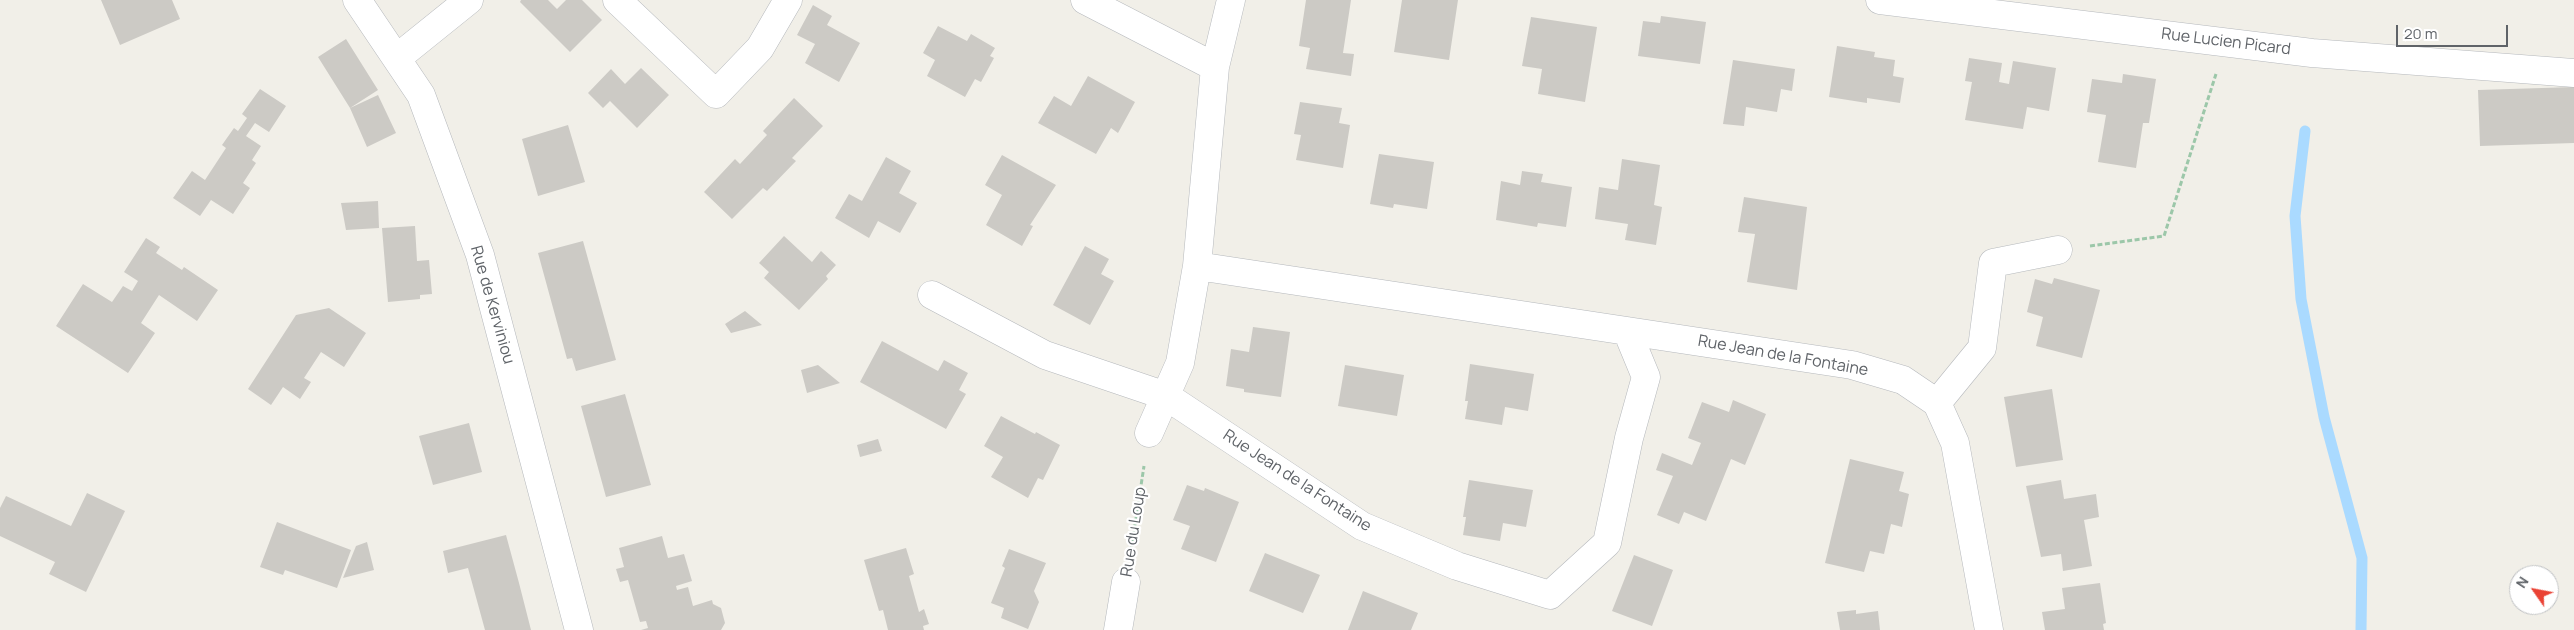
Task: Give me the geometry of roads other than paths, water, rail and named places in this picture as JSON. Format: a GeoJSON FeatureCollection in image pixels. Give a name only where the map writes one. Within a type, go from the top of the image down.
{"type":"FeatureCollection","features":[{"type":"Feature","properties":{"kind":"street","name":"Rue de Kerviniou"},"geometry":{"type":"LineString","coordinates":[[357,0],[421,95],[480,255],[580,630]]}},
{"type":"Feature","properties":{"kind":"street"},"geometry":{"type":"LineString","coordinates":[[397,58],[469,0]]}},
{"type":"Feature","properties":{"kind":"street"},"geometry":{"type":"LineString","coordinates":[[616,0],[716,94],[760,48],[788,0]]}},
{"type":"Feature","properties":{"kind":"street"},"geometry":{"type":"LineString","coordinates":[[1085,0],[1215,67]]}},
{"type":"Feature","properties":{"kind":"street"},"geometry":{"type":"LineString","coordinates":[[1149,433],[1180,363],[1197,266],[1215,67],[1231,0]]}},
{"type":"Feature","properties":{"kind":"street","name":"Rue Lucien Picard"},"geometry":{"type":"LineString","coordinates":[[1880,0],[2312,53],[2574,73]]}},
{"type":"Feature","properties":{"kind":"street"},"geometry":{"type":"LineString","coordinates":[[1989,630],[1955,443],[1937,403],[1982,348],[1992,263],[2058,250]]}},
{"type":"Feature","properties":{"kind":"street","name":"Rue Jean de la Fontaine"},"geometry":{"type":"LineString","coordinates":[[1197,266],[1852,365],[1903,380],[1937,403]]}},
{"type":"Feature","properties":{"kind":"street","name":"Rue Jean de la Fontaine"},"geometry":{"type":"LineString","coordinates":[[932,295],[1045,355],[1166,396],[1362,526],[1457,566],[1550,595],[1607,543],[1629,438],[1646,377],[1627,331]]}},
{"type":"Feature","properties":{"kind":"street","name":"Rue du Loup"},"geometry":{"type":"LineString","coordinates":[[1118,630],[1126,582]]}},
{"type":"Feature","properties":{"kind":"waterway"},"geometry":{"type":"LineString","coordinates":[[2305,131],[2295,216],[2301,299],[2324,417],[2362,558],[2361,630]]}}]}
